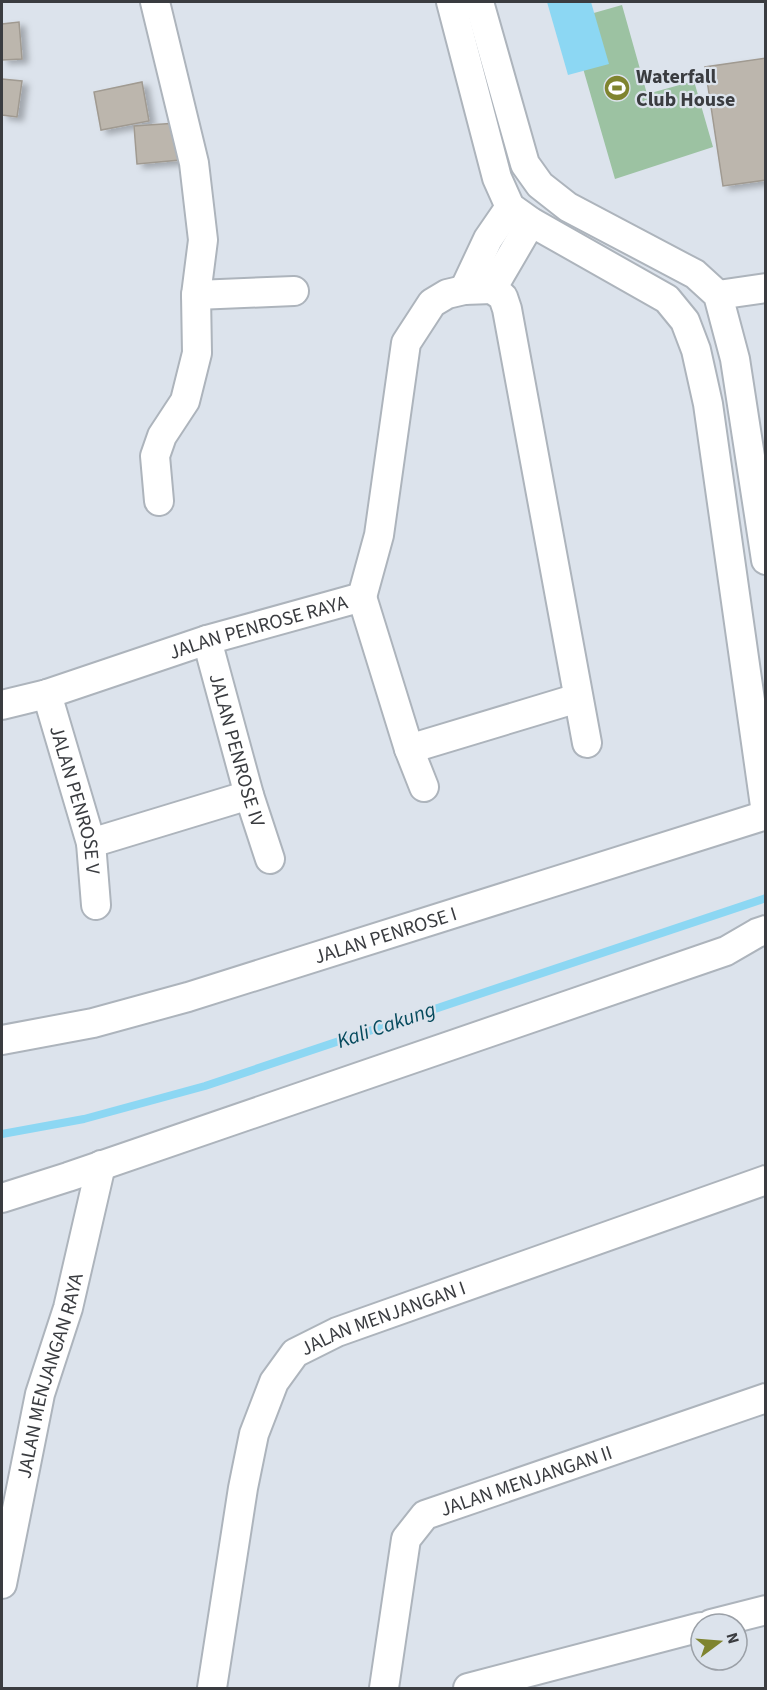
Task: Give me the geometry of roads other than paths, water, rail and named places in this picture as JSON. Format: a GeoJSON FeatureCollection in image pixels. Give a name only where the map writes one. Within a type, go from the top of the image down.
{"type":"FeatureCollection","features":[{"type":"Feature","properties":{"kind":"street"},"geometry":{"type":"LineString","coordinates":[[156,2],[194,163],[203,240],[196,295],[197,353],[185,401],[162,436],[155,456],[159,501]]}},
{"type":"Feature","properties":{"kind":"street"},"geometry":{"type":"LineString","coordinates":[[451,2],[497,178],[521,215],[667,299],[685,321],[696,350],[708,404],[765,814]]}},
{"type":"Feature","properties":{"kind":"street"},"geometry":{"type":"LineString","coordinates":[[479,2],[525,164],[540,185],[568,207],[695,274],[718,294],[735,359],[765,560]]}},
{"type":"Feature","properties":{"kind":"street"},"geometry":{"type":"LineString","coordinates":[[521,215],[492,289],[502,297],[507,309],[587,743]]}},
{"type":"Feature","properties":{"kind":"street"},"geometry":{"type":"LineString","coordinates":[[464,290],[488,239],[521,215]]}},
{"type":"Feature","properties":{"kind":"street"},"geometry":{"type":"LineString","coordinates":[[718,294],[765,288]]}},
{"type":"Feature","properties":{"kind":"street","name":"JALAN PENROSE RAYA"},"geometry":{"type":"LineString","coordinates":[[2,705],[47,694],[207,640],[362,597],[380,535],[406,343],[432,303],[447,294],[464,290],[492,289]]}},
{"type":"Feature","properties":{"kind":"street"},"geometry":{"type":"LineString","coordinates":[[196,295],[294,291]]}},
{"type":"Feature","properties":{"kind":"street"},"geometry":{"type":"LineString","coordinates":[[362,597],[409,748],[424,787]]}},
{"type":"Feature","properties":{"kind":"street","name":"JALAN PENROSE IV"},"geometry":{"type":"LineString","coordinates":[[207,640],[249,795],[270,859]]}},
{"type":"Feature","properties":{"kind":"street","name":"JALAN PENROSE V"},"geometry":{"type":"LineString","coordinates":[[47,694],[91,843],[96,905]]}},
{"type":"Feature","properties":{"kind":"street"},"geometry":{"type":"LineString","coordinates":[[409,748],[578,698]]}},
{"type":"Feature","properties":{"kind":"street"},"geometry":{"type":"LineString","coordinates":[[91,843],[249,795]]}},
{"type":"Feature","properties":{"kind":"street","name":"JALAN PENROSE I"},"geometry":{"type":"LineString","coordinates":[[2,1040],[93,1023],[188,997],[765,814]]}},
{"type":"Feature","properties":{"kind":"street"},"geometry":{"type":"LineString","coordinates":[[2,1198],[726,951],[765,930]]}},
{"type":"Feature","properties":{"kind":"street"},"geometry":{"type":"LineString","coordinates":[[726,951],[765,946]]}},
{"type":"Feature","properties":{"kind":"street","name":"JALAN MENJANGAN RAYA"},"geometry":{"type":"LineString","coordinates":[[2,1584],[40,1394],[68,1308],[101,1166]]}},
{"type":"Feature","properties":{"kind":"street","name":"JALAN MENJANGAN I"},"geometry":{"type":"LineString","coordinates":[[212,1689],[243,1488],[254,1434],[274,1382],[295,1353],[337,1332],[765,1180]]}},
{"type":"Feature","properties":{"kind":"street","name":"JALAN MENJANGAN II"},"geometry":{"type":"LineString","coordinates":[[384,1689],[406,1539],[425,1515],[765,1398]]}},
{"type":"Feature","properties":{"kind":"street"},"geometry":{"type":"LineString","coordinates":[[749,1614],[765,1610]]}},
{"type":"Feature","properties":{"kind":"street"},"geometry":{"type":"LineString","coordinates":[[468,1689],[689,1630]]}},
{"type":"Feature","properties":{"kind":"water"},"geometry":{"type":"Polygon","coordinates":[[[547,2],[591,2],[609,64],[568,75],[547,2]]]}},
{"type":"Feature","properties":{"kind":"waterway","name":"Kali Cakung"},"geometry":{"type":"LineString","coordinates":[[2,1134],[84,1119],[205,1086],[766,898]]}},
{"type":"Feature","properties":{"kind":"place","name":"Waterfall Club House"},"geometry":{"type":"Point","coordinates":[617,88]}}]}
